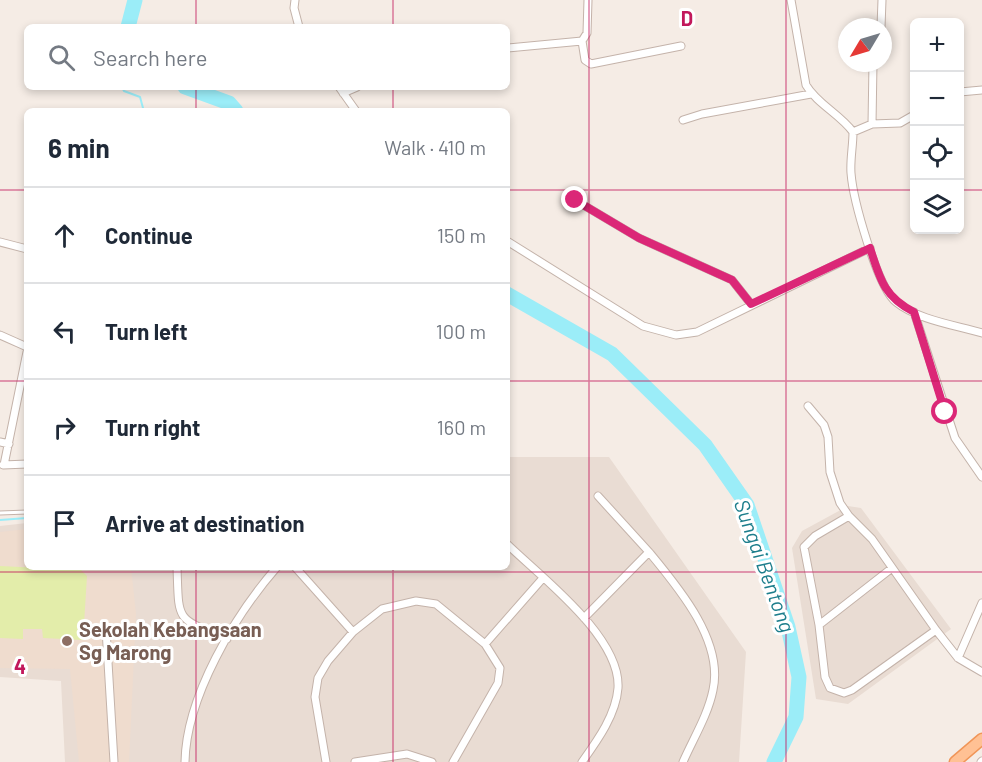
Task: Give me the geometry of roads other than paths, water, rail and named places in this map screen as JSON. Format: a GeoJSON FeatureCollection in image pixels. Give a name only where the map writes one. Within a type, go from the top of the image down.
{"type":"FeatureCollection","features":[{"type":"Feature","properties":{"kind":"main road"},"geometry":{"type":"LineString","coordinates":[[954,762],[982,739]]}},
{"type":"Feature","properties":{"kind":"street"},"geometry":{"type":"LineString","coordinates":[[295,0],[294,8],[298,24]]}},
{"type":"Feature","properties":{"kind":"street"},"geometry":{"type":"LineString","coordinates":[[588,0],[587,33],[582,40],[585,60],[591,64],[681,46]]}},
{"type":"Feature","properties":{"kind":"street"},"geometry":{"type":"LineString","coordinates":[[791,0],[804,78],[811,94],[843,120],[853,132],[851,175],[870,248],[888,294],[900,305],[914,312],[982,333]]}},
{"type":"Feature","properties":{"kind":"street"},"geometry":{"type":"LineString","coordinates":[[881,18],[882,0]]}},
{"type":"Feature","properties":{"kind":"street"},"geometry":{"type":"LineString","coordinates":[[510,48],[582,40]]}},
{"type":"Feature","properties":{"kind":"street"},"geometry":{"type":"LineString","coordinates":[[872,124],[873,72]]}},
{"type":"Feature","properties":{"kind":"street"},"geometry":{"type":"LineString","coordinates":[[341,90],[354,108]]}},
{"type":"Feature","properties":{"kind":"street"},"geometry":{"type":"LineString","coordinates":[[964,92],[982,90]]}},
{"type":"Feature","properties":{"kind":"street"},"geometry":{"type":"LineString","coordinates":[[683,120],[702,114],[811,94]]}},
{"type":"Feature","properties":{"kind":"street"},"geometry":{"type":"LineString","coordinates":[[853,132],[872,124],[900,123],[910,118]]}},
{"type":"Feature","properties":{"kind":"street"},"geometry":{"type":"LineString","coordinates":[[575,200],[639,238],[732,280],[751,304]]}},
{"type":"Feature","properties":{"kind":"street"},"geometry":{"type":"LineString","coordinates":[[0,242],[24,248]]}},
{"type":"Feature","properties":{"kind":"street"},"geometry":{"type":"LineString","coordinates":[[510,244],[657,332],[685,335],[870,248]]}},
{"type":"Feature","properties":{"kind":"street"},"geometry":{"type":"LineString","coordinates":[[914,312],[948,421],[966,456],[982,477]]}},
{"type":"Feature","properties":{"kind":"street"},"geometry":{"type":"LineString","coordinates":[[0,335],[24,348]]}},
{"type":"Feature","properties":{"kind":"street"},"geometry":{"type":"LineString","coordinates":[[24,366],[9,444],[2,465],[24,464]]}},
{"type":"Feature","properties":{"kind":"street"},"geometry":{"type":"LineString","coordinates":[[808,406],[824,425],[828,437],[830,472],[840,503],[849,516],[872,539],[958,658],[969,667],[982,672]]}},
{"type":"Feature","properties":{"kind":"street"},"geometry":{"type":"LineString","coordinates":[[0,442],[9,444]]}},
{"type":"Feature","properties":{"kind":"street"},"geometry":{"type":"LineString","coordinates":[[598,496],[650,552],[686,598],[709,646],[714,668],[711,700],[683,762]]}},
{"type":"Feature","properties":{"kind":"street"},"geometry":{"type":"LineString","coordinates":[[849,516],[815,536],[804,547],[819,625],[827,684],[834,691],[844,693],[861,685],[936,630]]}},
{"type":"Feature","properties":{"kind":"street"},"geometry":{"type":"LineString","coordinates":[[510,547],[584,618],[609,652],[618,680],[615,705],[582,762]]}},
{"type":"Feature","properties":{"kind":"street"},"geometry":{"type":"LineString","coordinates":[[584,618],[650,552]]}},
{"type":"Feature","properties":{"kind":"street"},"geometry":{"type":"LineString","coordinates":[[819,625],[892,568]]}},
{"type":"Feature","properties":{"kind":"street"},"geometry":{"type":"LineString","coordinates":[[177,570],[178,607],[183,618],[227,639]]}},
{"type":"Feature","properties":{"kind":"street"},"geometry":{"type":"LineString","coordinates":[[185,762],[187,734],[198,698],[227,639],[275,570]]}},
{"type":"Feature","properties":{"kind":"street"},"geometry":{"type":"LineString","coordinates":[[298,570],[353,632]]}},
{"type":"Feature","properties":{"kind":"street"},"geometry":{"type":"LineString","coordinates":[[485,644],[543,578]]}},
{"type":"Feature","properties":{"kind":"street"},"geometry":{"type":"LineString","coordinates":[[326,762],[315,688],[328,661],[353,632],[382,609],[422,601],[436,604],[485,644],[498,661],[500,676],[453,762]]}},
{"type":"Feature","properties":{"kind":"street"},"geometry":{"type":"LineString","coordinates":[[958,658],[982,603]]}},
{"type":"Feature","properties":{"kind":"street"},"geometry":{"type":"LineString","coordinates":[[106,629],[114,762]]}},
{"type":"Feature","properties":{"kind":"street"},"geometry":{"type":"LineString","coordinates":[[355,762],[407,754],[432,762]]}},
{"type":"Feature","properties":{"kind":"lane"},"geometry":{"type":"LineString","coordinates":[[0,513],[24,512]]}},
{"type":"Feature","properties":{"kind":"waterway","name":"Sungai Bentong"},"geometry":{"type":"LineString","coordinates":[[129,24],[135,0]]}},
{"type":"Feature","properties":{"kind":"waterway"},"geometry":{"type":"LineString","coordinates":[[124,90],[140,97],[143,108]]}},
{"type":"Feature","properties":{"kind":"waterway","name":"Sungai Bentong"},"geometry":{"type":"LineString","coordinates":[[193,90],[229,103],[233,108]]}},
{"type":"Feature","properties":{"kind":"waterway","name":"Sungai Bentong"},"geometry":{"type":"LineString","coordinates":[[510,296],[612,354],[705,445],[747,505],[788,627],[799,677],[796,717],[774,762]]}},
{"type":"Feature","properties":{"kind":"waterway"},"geometry":{"type":"LineString","coordinates":[[0,520],[24,518]]}},
{"type":"Feature","properties":{"kind":"place","name":"Sekolah Kebangsaan Sg Marong"},"geometry":{"type":"Point","coordinates":[67,641]}}]}
